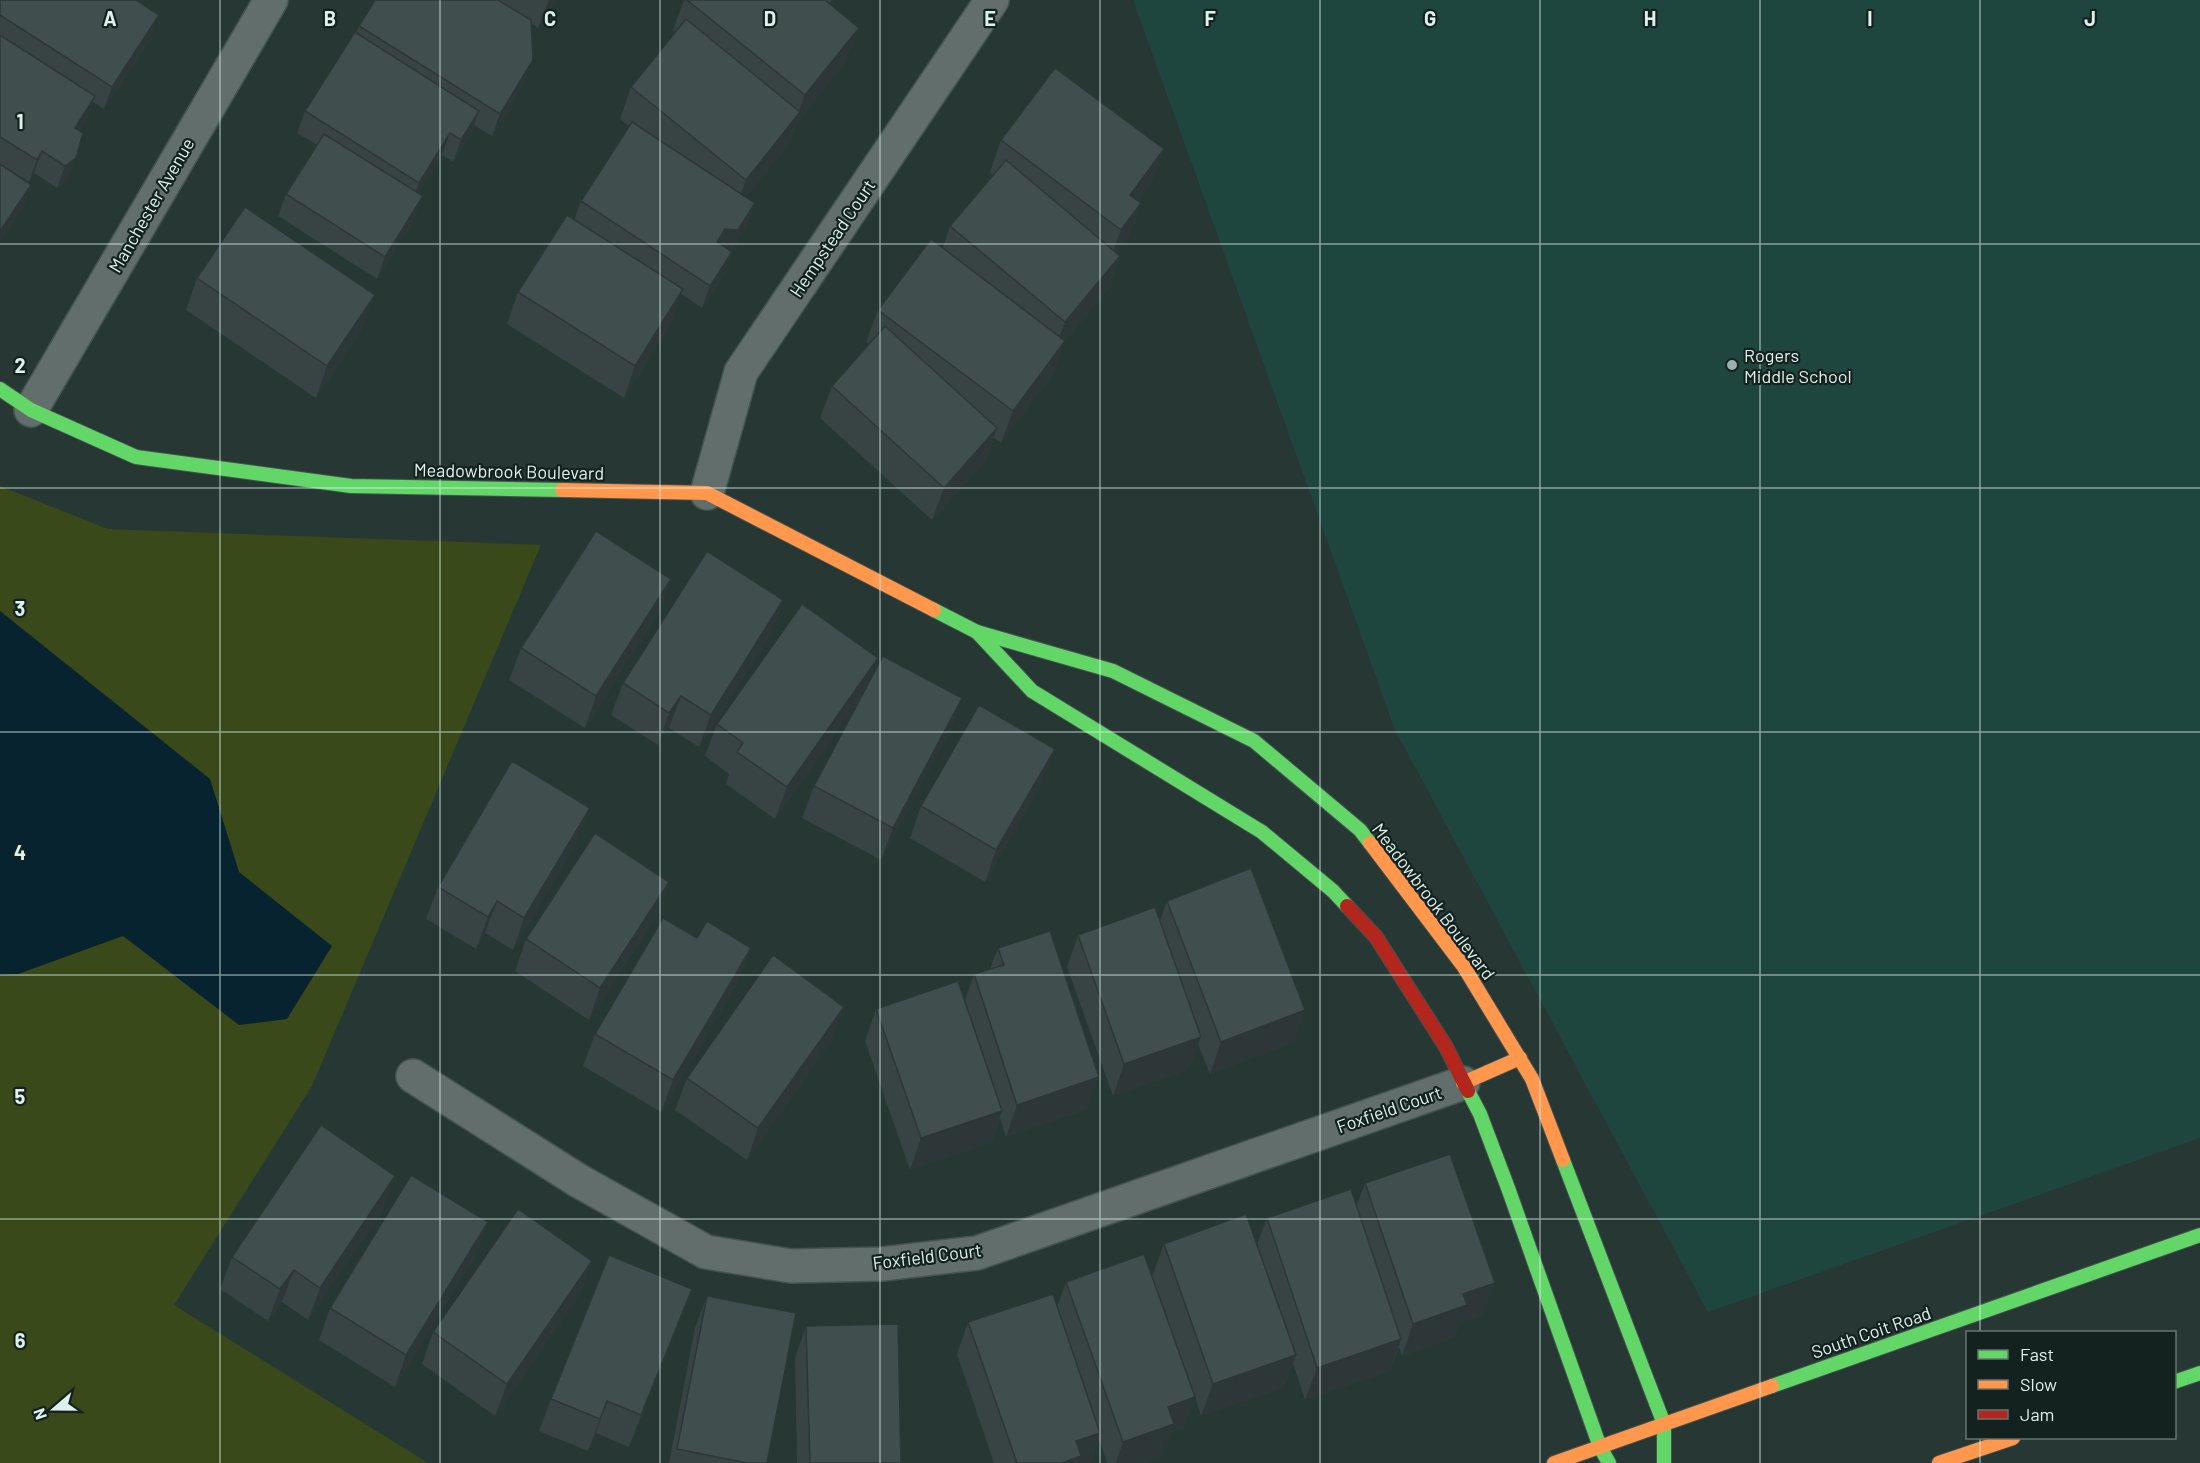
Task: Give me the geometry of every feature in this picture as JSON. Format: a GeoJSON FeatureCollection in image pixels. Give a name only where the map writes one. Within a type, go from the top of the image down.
{"type":"FeatureCollection","features":[{"type":"Feature","properties":{"kind":"street","name":"Manchester Avenue"},"geometry":{"type":"LineString","coordinates":[[26,407],[271,0]]}},
{"type":"Feature","properties":{"kind":"street","name":"Hempstead Court"},"geometry":{"type":"LineString","coordinates":[[707,493],[741,372],[992,0]]}},
{"type":"Feature","properties":{"kind":"street","name":"Meadowbrook Boulevard"},"geometry":{"type":"LineString","coordinates":[[0,389],[26,407]]}},
{"type":"Feature","properties":{"kind":"street","name":"Meadowbrook Boulevard"},"geometry":{"type":"LineString","coordinates":[[0,398],[26,407],[136,458],[351,486],[707,493],[977,632],[1113,671],[1254,741],[1360,830],[1464,967],[1532,1079],[1664,1424],[1664,1463]]}},
{"type":"Feature","properties":{"kind":"street","name":"Meadowbrook Boulevard"},"geometry":{"type":"LineString","coordinates":[[977,632],[1032,691],[1262,832],[1333,891],[1376,937],[1446,1047],[1480,1113],[1600,1447],[1609,1463]]}},
{"type":"Feature","properties":{"kind":"street"},"geometry":{"type":"LineString","coordinates":[[1463,1083],[1520,1058]]}},
{"type":"Feature","properties":{"kind":"street","name":"Foxfield Court"},"geometry":{"type":"LineString","coordinates":[[412,1076],[579,1181],[706,1252],[791,1266],[882,1264],[977,1253],[1463,1083]]}},
{"type":"Feature","properties":{"kind":"street","name":"South Coit Road"},"geometry":{"type":"LineString","coordinates":[[1554,1463],[2200,1235]]}},
{"type":"Feature","properties":{"kind":"street"},"geometry":{"type":"LineString","coordinates":[[2176,1382],[2200,1373]]}},
{"type":"Feature","properties":{"kind":"street"},"geometry":{"type":"LineString","coordinates":[[1939,1463],[2007,1439]]}},
{"type":"Feature","properties":{"kind":"shaded area","name":"Rogers Middle School"},"geometry":{"type":"Polygon","coordinates":[[[1133,0],[2200,0],[2200,1138],[1708,1312],[1395,730],[1133,0]]]}},
{"type":"Feature","properties":{"kind":"green space"},"geometry":{"type":"Polygon","coordinates":[[[0,486],[108,529],[541,545],[312,1086],[174,1305],[428,1463],[0,1463],[0,486]]]}},
{"type":"Feature","properties":{"kind":"water"},"geometry":{"type":"Polygon","coordinates":[[[0,611],[210,779],[239,872],[332,946],[287,1019],[239,1025],[123,936],[18,974],[0,975],[0,611]]]}},
{"type":"Feature","properties":{"kind":"building"},"geometry":{"type":"Polygon","coordinates":[[[0,0],[136,0],[159,15],[112,87],[0,15],[0,0]]]}},
{"type":"Feature","properties":{"kind":"building"},"geometry":{"type":"Polygon","coordinates":[[[375,0],[498,0],[531,20],[533,60],[500,114],[359,26],[375,0]]]}},
{"type":"Feature","properties":{"kind":"building"},"geometry":{"type":"Polygon","coordinates":[[[687,0],[825,0],[859,28],[805,95],[687,0]]]}},
{"type":"Feature","properties":{"kind":"building"},"geometry":{"type":"Polygon","coordinates":[[[686,19],[800,112],[746,180],[631,87],[686,19]]]}},
{"type":"Feature","properties":{"kind":"building"},"geometry":{"type":"Polygon","coordinates":[[[355,32],[479,111],[461,140],[450,133],[419,183],[305,111],[355,32]]]}},
{"type":"Feature","properties":{"kind":"building"},"geometry":{"type":"Polygon","coordinates":[[[0,35],[95,96],[75,128],[83,133],[76,158],[65,166],[42,151],[37,160],[0,137],[0,35]]]}},
{"type":"Feature","properties":{"kind":"building"},"geometry":{"type":"Polygon","coordinates":[[[1055,68],[1164,149],[1130,195],[1141,203],[1121,230],[1001,140],[1055,68]]]}},
{"type":"Feature","properties":{"kind":"building"},"geometry":{"type":"Polygon","coordinates":[[[632,122],[755,203],[738,230],[725,229],[717,242],[732,252],[710,286],[581,201],[632,122]]]}},
{"type":"Feature","properties":{"kind":"building"},"geometry":{"type":"Polygon","coordinates":[[[324,134],[423,196],[385,257],[286,194],[324,134]]]}},
{"type":"Feature","properties":{"kind":"building"},"geometry":{"type":"Polygon","coordinates":[[[1006,160],[1120,256],[1065,322],[950,226],[1006,160]]]}},
{"type":"Feature","properties":{"kind":"building"},"geometry":{"type":"Polygon","coordinates":[[[0,164],[31,185],[0,231],[0,164]]]}},
{"type":"Feature","properties":{"kind":"building"},"geometry":{"type":"Polygon","coordinates":[[[245,207],[375,295],[327,366],[197,278],[245,207]]]}},
{"type":"Feature","properties":{"kind":"building"},"geometry":{"type":"Polygon","coordinates":[[[567,215],[683,289],[635,366],[518,292],[567,215]]]}},
{"type":"Feature","properties":{"kind":"building"},"geometry":{"type":"Polygon","coordinates":[[[931,239],[1065,341],[1013,411],[878,310],[931,239]]]}},
{"type":"Feature","properties":{"kind":"building"},"geometry":{"type":"Polygon","coordinates":[[[885,326],[997,428],[944,488],[832,386],[885,326]]]}},
{"type":"Feature","properties":{"kind":"building"},"geometry":{"type":"Polygon","coordinates":[[[596,531],[671,579],[596,696],[521,648],[596,531]]]}},
{"type":"Feature","properties":{"kind":"building"},"geometry":{"type":"Polygon","coordinates":[[[707,551],[783,600],[711,715],[681,696],[669,713],[623,683],[707,551]]]}},
{"type":"Feature","properties":{"kind":"building"},"geometry":{"type":"Polygon","coordinates":[[[802,604],[878,658],[787,787],[737,752],[743,743],[717,724],[802,604]]]}},
{"type":"Feature","properties":{"kind":"building"},"geometry":{"type":"Polygon","coordinates":[[[883,656],[962,698],[893,828],[814,786],[883,656]]]}},
{"type":"Feature","properties":{"kind":"building"},"geometry":{"type":"Polygon","coordinates":[[[979,705],[1055,749],[996,850],[921,806],[979,705]]]}},
{"type":"Feature","properties":{"kind":"building"},"geometry":{"type":"Polygon","coordinates":[[[512,761],[590,808],[524,918],[497,901],[488,917],[438,887],[512,761]]]}},
{"type":"Feature","properties":{"kind":"building"},"geometry":{"type":"Polygon","coordinates":[[[595,833],[669,882],[600,988],[526,939],[595,833]]]}},
{"type":"Feature","properties":{"kind":"building"},"geometry":{"type":"Polygon","coordinates":[[[1251,868],[1305,1010],[1221,1042],[1167,901],[1251,868]]]}},
{"type":"Feature","properties":{"kind":"building"},"geometry":{"type":"Polygon","coordinates":[[[1155,907],[1201,1037],[1124,1064],[1078,935],[1155,907]]]}},
{"type":"Feature","properties":{"kind":"building"},"geometry":{"type":"Polygon","coordinates":[[[663,918],[697,938],[707,921],[751,948],[673,1080],[595,1034],[663,918]]]}},
{"type":"Feature","properties":{"kind":"building"},"geometry":{"type":"Polygon","coordinates":[[[1050,931],[1099,1077],[1017,1105],[974,974],[1004,965],[998,948],[1050,931]]]}},
{"type":"Feature","properties":{"kind":"building"},"geometry":{"type":"Polygon","coordinates":[[[773,955],[844,1007],[758,1128],[687,1078],[773,955]]]}},
{"type":"Feature","properties":{"kind":"building"},"geometry":{"type":"Polygon","coordinates":[[[958,981],[1002,1111],[921,1138],[876,1009],[958,981]]]}},
{"type":"Feature","properties":{"kind":"building"},"geometry":{"type":"Polygon","coordinates":[[[321,1125],[395,1176],[320,1288],[294,1270],[280,1289],[232,1257],[321,1125]]]}},
{"type":"Feature","properties":{"kind":"building"},"geometry":{"type":"Polygon","coordinates":[[[1450,1154],[1495,1283],[1463,1294],[1467,1305],[1413,1324],[1365,1183],[1450,1154]]]}},
{"type":"Feature","properties":{"kind":"building"},"geometry":{"type":"Polygon","coordinates":[[[411,1175],[488,1222],[406,1355],[330,1308],[411,1175]]]}},
{"type":"Feature","properties":{"kind":"building"},"geometry":{"type":"Polygon","coordinates":[[[1351,1189],[1401,1339],[1317,1368],[1267,1218],[1351,1189]]]}},
{"type":"Feature","properties":{"kind":"building"},"geometry":{"type":"Polygon","coordinates":[[[518,1209],[592,1261],[507,1384],[433,1332],[518,1209]]]}},
{"type":"Feature","properties":{"kind":"building"},"geometry":{"type":"Polygon","coordinates":[[[1246,1214],[1296,1355],[1213,1384],[1164,1244],[1246,1214]]]}},
{"type":"Feature","properties":{"kind":"building"},"geometry":{"type":"Polygon","coordinates":[[[1144,1254],[1195,1397],[1168,1407],[1174,1424],[1123,1442],[1066,1282],[1144,1254]]]}},
{"type":"Feature","properties":{"kind":"building"},"geometry":{"type":"Polygon","coordinates":[[[609,1255],[692,1289],[641,1415],[607,1401],[600,1419],[551,1399],[609,1255]]]}},
{"type":"Feature","properties":{"kind":"building"},"geometry":{"type":"Polygon","coordinates":[[[1053,1294],[1100,1433],[1076,1441],[1081,1456],[1062,1463],[1017,1463],[968,1322],[1053,1294]]]}},
{"type":"Feature","properties":{"kind":"building"},"geometry":{"type":"Polygon","coordinates":[[[707,1296],[796,1313],[767,1463],[747,1463],[677,1449],[707,1296]]]}},
{"type":"Feature","properties":{"kind":"building"},"geometry":{"type":"Polygon","coordinates":[[[898,1324],[901,1463],[810,1463],[806,1326],[898,1324]]]}},
{"type":"Feature","properties":{"kind":"traffic: fast"},"geometry":{"type":"LineString","coordinates":[[0,389],[31,410],[136,457],[351,486],[562,490]]}},
{"type":"Feature","properties":{"kind":"traffic: fast"},"geometry":{"type":"LineString","coordinates":[[934,610],[977,632],[1113,671],[1254,741],[1360,830],[1370,843]]}},
{"type":"Feature","properties":{"kind":"traffic: fast"},"geometry":{"type":"LineString","coordinates":[[977,632],[1032,691],[1262,832],[1333,891],[1347,906]]}},
{"type":"Feature","properties":{"kind":"traffic: fast"},"geometry":{"type":"LineString","coordinates":[[1468,1091],[1480,1114],[1600,1447],[1609,1463]]}},
{"type":"Feature","properties":{"kind":"traffic: fast"},"geometry":{"type":"LineString","coordinates":[[1563,1160],[1664,1424],[1664,1463]]}},
{"type":"Feature","properties":{"kind":"traffic: fast"},"geometry":{"type":"LineString","coordinates":[[1772,1386],[2200,1235]]}},
{"type":"Feature","properties":{"kind":"traffic: fast"},"geometry":{"type":"LineString","coordinates":[[2176,1381],[2200,1373]]}},
{"type":"Feature","properties":{"kind":"traffic: slow"},"geometry":{"type":"LineString","coordinates":[[562,490],[707,493],[934,610]]}},
{"type":"Feature","properties":{"kind":"traffic: slow"},"geometry":{"type":"LineString","coordinates":[[1370,843],[1464,967],[1532,1079],[1563,1160]]}},
{"type":"Feature","properties":{"kind":"traffic: slow"},"geometry":{"type":"LineString","coordinates":[[1463,1083],[1520,1058]]}},
{"type":"Feature","properties":{"kind":"traffic: slow"},"geometry":{"type":"LineString","coordinates":[[1554,1463],[1772,1386]]}},
{"type":"Feature","properties":{"kind":"traffic: slow"},"geometry":{"type":"LineString","coordinates":[[1939,1463],[2010,1439]]}},
{"type":"Feature","properties":{"kind":"traffic: jam"},"geometry":{"type":"LineString","coordinates":[[1347,906],[1376,937],[1446,1047],[1468,1091]]}},
{"type":"Feature","properties":{"kind":"place","name":"Rogers Middle School"},"geometry":{"type":"Point","coordinates":[1732,365]}}]}
